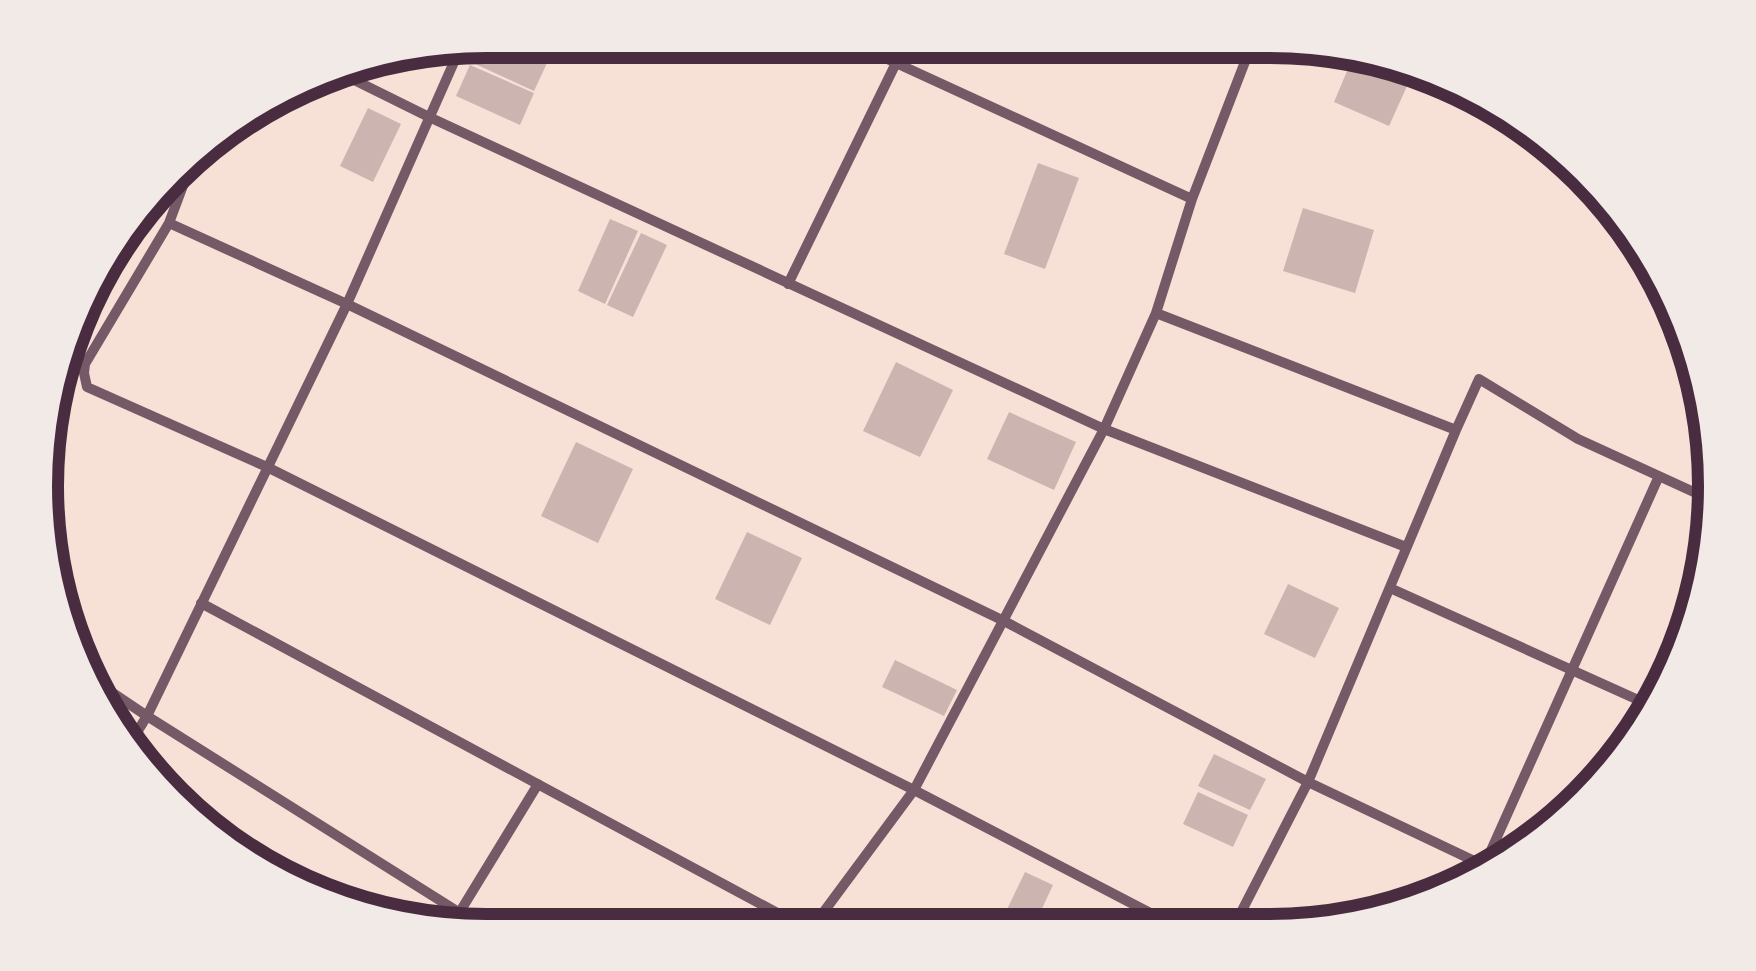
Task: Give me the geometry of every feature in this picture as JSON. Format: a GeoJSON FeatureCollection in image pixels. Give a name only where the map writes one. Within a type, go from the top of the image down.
{"type":"FeatureCollection","features":[{"type":"Feature","properties":{"kind":"street"},"geometry":{"type":"LineString","coordinates":[[137,733],[347,304],[456,58]]}},
{"type":"Feature","properties":{"kind":"street"},"geometry":{"type":"LineString","coordinates":[[885,58],[1192,199]]}},
{"type":"Feature","properties":{"kind":"street"},"geometry":{"type":"LineString","coordinates":[[788,284],[897,58]]}},
{"type":"Feature","properties":{"kind":"street"},"geometry":{"type":"LineString","coordinates":[[820,914],[914,790],[1104,428],[1156,313],[1192,199],[1246,58]]}},
{"type":"Feature","properties":{"kind":"street"},"geometry":{"type":"LineString","coordinates":[[352,79],[1104,428],[1406,547]]}},
{"type":"Feature","properties":{"kind":"street"},"geometry":{"type":"LineString","coordinates":[[184,182],[169,222],[85,364],[88,386],[267,466],[914,790],[1152,914]]}},
{"type":"Feature","properties":{"kind":"street"},"geometry":{"type":"LineString","coordinates":[[169,222],[1004,621],[1308,782],[1474,862]]}},
{"type":"Feature","properties":{"kind":"street"},"geometry":{"type":"LineString","coordinates":[[1156,313],[1456,430]]}},
{"type":"Feature","properties":{"kind":"street"},"geometry":{"type":"LineString","coordinates":[[1240,914],[1308,782],[1479,379],[1578,439],[1698,494]]}},
{"type":"Feature","properties":{"kind":"street"},"geometry":{"type":"LineString","coordinates":[[1492,851],[1659,476]]}},
{"type":"Feature","properties":{"kind":"street"},"geometry":{"type":"LineString","coordinates":[[1390,588],[1640,701]]}},
{"type":"Feature","properties":{"kind":"street"},"geometry":{"type":"LineString","coordinates":[[201,604],[781,914]]}},
{"type":"Feature","properties":{"kind":"street"},"geometry":{"type":"LineString","coordinates":[[111,692],[460,913],[538,784]]}},
{"type":"Feature","properties":{"kind":"building"},"geometry":{"type":"Polygon","coordinates":[[[473,58],[536,58],[547,63],[534,91],[471,62],[473,58]]]}},
{"type":"Feature","properties":{"kind":"building"},"geometry":{"type":"Polygon","coordinates":[[[470,65],[534,93],[520,125],[456,96],[470,65]]]}},
{"type":"Feature","properties":{"kind":"building"},"geometry":{"type":"Polygon","coordinates":[[[1350,65],[1409,81],[1389,126],[1334,102],[1350,65]]]}},
{"type":"Feature","properties":{"kind":"building"},"geometry":{"type":"Polygon","coordinates":[[[368,108],[401,124],[373,182],[340,166],[368,108]]]}},
{"type":"Feature","properties":{"kind":"building"},"geometry":{"type":"Polygon","coordinates":[[[1038,163],[1079,178],[1045,269],[1004,254],[1038,163]]]}},
{"type":"Feature","properties":{"kind":"building"},"geometry":{"type":"Polygon","coordinates":[[[1303,208],[1374,230],[1355,293],[1283,271],[1303,208]]]}},
{"type":"Feature","properties":{"kind":"building"},"geometry":{"type":"Polygon","coordinates":[[[610,219],[638,231],[605,304],[578,291],[610,219]]]}},
{"type":"Feature","properties":{"kind":"building"},"geometry":{"type":"Polygon","coordinates":[[[641,233],[667,245],[633,317],[607,305],[641,233]]]}},
{"type":"Feature","properties":{"kind":"building"},"geometry":{"type":"Polygon","coordinates":[[[896,362],[953,390],[920,457],[863,431],[896,362]]]}},
{"type":"Feature","properties":{"kind":"building"},"geometry":{"type":"Polygon","coordinates":[[[1009,412],[1076,442],[1054,490],[987,459],[1009,412]]]}},
{"type":"Feature","properties":{"kind":"building"},"geometry":{"type":"Polygon","coordinates":[[[576,442],[633,469],[598,543],[541,516],[576,442]]]}},
{"type":"Feature","properties":{"kind":"building"},"geometry":{"type":"Polygon","coordinates":[[[747,532],[802,558],[770,625],[715,599],[747,532]]]}},
{"type":"Feature","properties":{"kind":"building"},"geometry":{"type":"Polygon","coordinates":[[[1288,584],[1339,608],[1315,658],[1264,634],[1288,584]]]}},
{"type":"Feature","properties":{"kind":"building"},"geometry":{"type":"Polygon","coordinates":[[[895,660],[957,690],[944,716],[882,687],[895,660]]]}},
{"type":"Feature","properties":{"kind":"building"},"geometry":{"type":"Polygon","coordinates":[[[1214,754],[1266,779],[1250,810],[1198,786],[1214,754]]]}},
{"type":"Feature","properties":{"kind":"building"},"geometry":{"type":"Polygon","coordinates":[[[1198,792],[1248,815],[1233,847],[1183,824],[1198,792]]]}},
{"type":"Feature","properties":{"kind":"building"},"geometry":{"type":"Polygon","coordinates":[[[1025,872],[1053,885],[1040,914],[1005,914],[1025,872]]]}}]}
